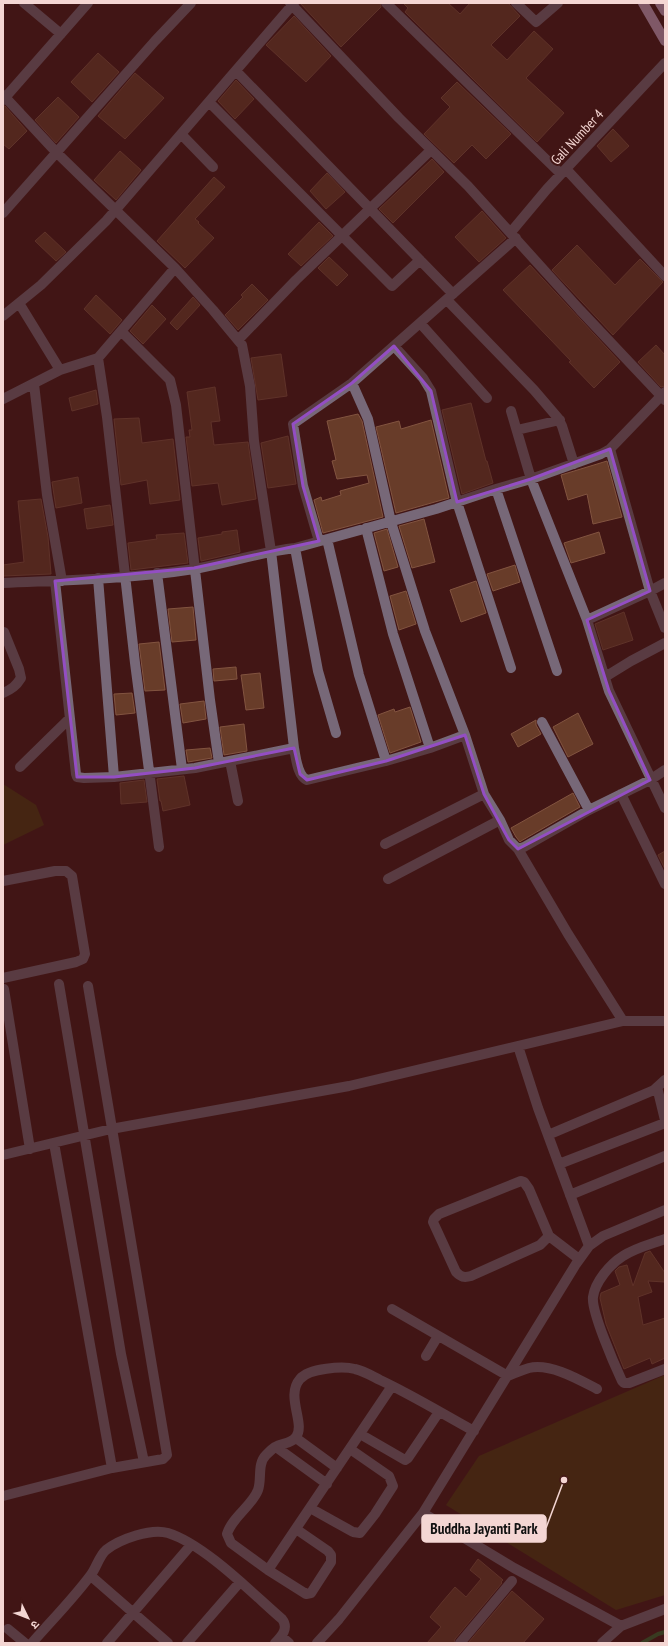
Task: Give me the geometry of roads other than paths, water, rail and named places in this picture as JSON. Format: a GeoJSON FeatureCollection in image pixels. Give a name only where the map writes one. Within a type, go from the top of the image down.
{"type":"FeatureCollection","features":[{"type":"Feature","properties":{"kind":"main road"},"geometry":{"type":"LineString","coordinates":[[643,3],[665,41]]}},
{"type":"Feature","properties":{"kind":"main road"},"geometry":{"type":"LineString","coordinates":[[660,3],[665,11]]}},
{"type":"Feature","properties":{"kind":"street"},"geometry":{"type":"LineString","coordinates":[[24,3],[61,34]]}},
{"type":"Feature","properties":{"kind":"street"},"geometry":{"type":"LineString","coordinates":[[88,3],[4,97],[57,153],[175,268],[242,345],[249,380],[254,441],[271,551],[294,748],[300,774],[307,780],[386,761],[430,748],[465,735]]}},
{"type":"Feature","properties":{"kind":"street"},"geometry":{"type":"LineString","coordinates":[[3,213],[155,41],[191,3]]}},
{"type":"Feature","properties":{"kind":"street"},"geometry":{"type":"LineString","coordinates":[[386,3],[563,172],[665,276]]}},
{"type":"Feature","properties":{"kind":"street"},"geometry":{"type":"LineString","coordinates":[[516,3],[536,22],[558,3]]}},
{"type":"Feature","properties":{"kind":"street"},"geometry":{"type":"LineString","coordinates":[[3,316],[41,285],[106,220],[236,71],[292,4],[399,118],[514,235],[580,310],[664,396],[610,449],[596,456],[531,479],[391,522],[295,548],[271,551],[194,568],[126,577],[3,584]]}},
{"type":"Feature","properties":{"kind":"street","name":"Gali Number 4"},"geometry":{"type":"LineString","coordinates":[[323,540],[304,486],[293,424],[352,383],[450,297],[514,235],[563,172],[665,63]]}},
{"type":"Feature","properties":{"kind":"street"},"geometry":{"type":"LineString","coordinates":[[236,71],[420,260],[450,297],[560,420],[574,464]]}},
{"type":"Feature","properties":{"kind":"street"},"geometry":{"type":"LineString","coordinates":[[209,102],[392,286],[420,260]]}},
{"type":"Feature","properties":{"kind":"street"},"geometry":{"type":"LineString","coordinates":[[181,134],[213,167]]}},
{"type":"Feature","properties":{"kind":"street"},"geometry":{"type":"LineString","coordinates":[[238,340],[296,280],[431,150]]}},
{"type":"Feature","properties":{"kind":"street"},"geometry":{"type":"LineString","coordinates":[[3,399],[60,370],[98,358],[175,268]]}},
{"type":"Feature","properties":{"kind":"street"},"geometry":{"type":"LineString","coordinates":[[20,303],[60,370]]}},
{"type":"Feature","properties":{"kind":"street"},"geometry":{"type":"LineString","coordinates":[[420,323],[487,398]]}},
{"type":"Feature","properties":{"kind":"street"},"geometry":{"type":"LineString","coordinates":[[121,331],[170,380],[176,405],[210,700],[224,762],[238,801]]}},
{"type":"Feature","properties":{"kind":"street"},"geometry":{"type":"LineString","coordinates":[[394,346],[423,378],[431,391],[457,502],[511,668]]}},
{"type":"Feature","properties":{"kind":"street"},"geometry":{"type":"LineString","coordinates":[[98,358],[159,847]]}},
{"type":"Feature","properties":{"kind":"street"},"geometry":{"type":"LineString","coordinates":[[352,383],[368,419],[391,522],[425,631],[465,735],[484,794],[510,840],[518,849],[568,934],[623,1021]]}},
{"type":"Feature","properties":{"kind":"street"},"geometry":{"type":"LineString","coordinates":[[34,384],[58,581],[70,718],[76,774],[78,777],[114,777],[182,769],[294,748]]}},
{"type":"Feature","properties":{"kind":"street"},"geometry":{"type":"LineString","coordinates":[[511,411],[531,479],[587,620],[609,691],[650,780],[665,808]]}},
{"type":"Feature","properties":{"kind":"street"},"geometry":{"type":"LineString","coordinates":[[517,430],[560,420]]}},
{"type":"Feature","properties":{"kind":"street"},"geometry":{"type":"LineString","coordinates":[[610,449],[650,591],[665,628]]}},
{"type":"Feature","properties":{"kind":"street"},"geometry":{"type":"LineString","coordinates":[[496,489],[557,671]]}},
{"type":"Feature","properties":{"kind":"street"},"geometry":{"type":"LineString","coordinates":[[366,528],[393,634],[430,748]]}},
{"type":"Feature","properties":{"kind":"street"},"geometry":{"type":"LineString","coordinates":[[323,540],[359,675],[386,761]]}},
{"type":"Feature","properties":{"kind":"street"},"geometry":{"type":"LineString","coordinates":[[295,548],[318,671],[336,732]]}},
{"type":"Feature","properties":{"kind":"street"},"geometry":{"type":"LineString","coordinates":[[157,573],[182,769]]}},
{"type":"Feature","properties":{"kind":"street"},"geometry":{"type":"LineString","coordinates":[[98,578],[114,777]]}},
{"type":"Feature","properties":{"kind":"street"},"geometry":{"type":"LineString","coordinates":[[587,620],[665,584]]}},
{"type":"Feature","properties":{"kind":"street"},"geometry":{"type":"LineString","coordinates":[[3,693],[13,689],[21,678],[19,669],[4,632]]}},
{"type":"Feature","properties":{"kind":"street"},"geometry":{"type":"LineString","coordinates":[[605,677],[631,660],[665,643]]}},
{"type":"Feature","properties":{"kind":"street"},"geometry":{"type":"LineString","coordinates":[[20,767],[70,718]]}},
{"type":"Feature","properties":{"kind":"street"},"geometry":{"type":"LineString","coordinates":[[542,722],[589,810]]}},
{"type":"Feature","properties":{"kind":"street"},"geometry":{"type":"LineString","coordinates":[[518,849],[589,810],[650,780],[665,770]]}},
{"type":"Feature","properties":{"kind":"street"},"geometry":{"type":"LineString","coordinates":[[385,844],[484,794]]}},
{"type":"Feature","properties":{"kind":"street"},"geometry":{"type":"LineString","coordinates":[[621,794],[665,884]]}},
{"type":"Feature","properties":{"kind":"street"},"geometry":{"type":"LineString","coordinates":[[388,879],[500,820]]}},
{"type":"Feature","properties":{"kind":"street"},"geometry":{"type":"LineString","coordinates":[[3,881],[55,871],[66,871],[72,876],[85,954],[83,959],[76,962],[3,978]]}},
{"type":"Feature","properties":{"kind":"street"},"geometry":{"type":"LineString","coordinates":[[59,984],[121,1354],[144,1462]]}},
{"type":"Feature","properties":{"kind":"street"},"geometry":{"type":"LineString","coordinates":[[3,1496],[112,1468],[163,1459],[167,1455],[88,986]]}},
{"type":"Feature","properties":{"kind":"street"},"geometry":{"type":"LineString","coordinates":[[4,989],[30,1149]]}},
{"type":"Feature","properties":{"kind":"street"},"geometry":{"type":"LineString","coordinates":[[3,1156],[85,1134],[349,1086],[623,1021],[665,1021]]}},
{"type":"Feature","properties":{"kind":"street"},"geometry":{"type":"LineString","coordinates":[[518,1046],[548,1135],[589,1246]]}},
{"type":"Feature","properties":{"kind":"street"},"geometry":{"type":"LineString","coordinates":[[548,1135],[657,1087],[665,1080]]}},
{"type":"Feature","properties":{"kind":"street"},"geometry":{"type":"LineString","coordinates":[[559,1164],[665,1121],[657,1087]]}},
{"type":"Feature","properties":{"kind":"street"},"geometry":{"type":"LineString","coordinates":[[54,1143],[112,1468]]}},
{"type":"Feature","properties":{"kind":"street"},"geometry":{"type":"LineString","coordinates":[[570,1195],[665,1156]]}},
{"type":"Feature","properties":{"kind":"street"},"geometry":{"type":"LineString","coordinates":[[549,1236],[540,1245],[464,1278],[456,1272],[434,1219],[439,1214],[520,1181],[524,1182],[529,1189],[549,1236],[579,1259]]}},
{"type":"Feature","properties":{"kind":"street"},"geometry":{"type":"LineString","coordinates":[[318,1643],[339,1619],[423,1513],[579,1259],[589,1246],[603,1236],[665,1210]]}},
{"type":"Feature","properties":{"kind":"street"},"geometry":{"type":"LineString","coordinates":[[665,1239],[624,1255],[616,1261],[605,1273],[594,1290],[592,1302],[597,1319],[624,1383],[636,1381],[665,1369]]}},
{"type":"Feature","properties":{"kind":"street"},"geometry":{"type":"LineString","coordinates":[[392,1309],[508,1376]]}},
{"type":"Feature","properties":{"kind":"street"},"geometry":{"type":"LineString","coordinates":[[426,1356],[438,1336]]}},
{"type":"Feature","properties":{"kind":"street"},"geometry":{"type":"LineString","coordinates":[[508,1376],[529,1368],[541,1367],[565,1373],[596,1389]]}},
{"type":"Feature","properties":{"kind":"street"},"geometry":{"type":"LineString","coordinates":[[296,1529],[328,1550],[331,1555],[331,1562],[311,1593],[306,1594],[268,1570],[231,1543],[227,1534],[232,1524],[256,1496],[260,1483],[262,1462],[264,1457],[276,1447],[296,1438],[299,1431],[294,1396],[300,1379],[306,1374],[318,1370],[356,1369],[392,1386],[474,1431]]}},
{"type":"Feature","properties":{"kind":"street"},"geometry":{"type":"LineString","coordinates":[[268,1570],[392,1386]]}},
{"type":"Feature","properties":{"kind":"street"},"geometry":{"type":"LineString","coordinates":[[360,1434],[405,1460],[408,1458],[439,1412]]}},
{"type":"Feature","properties":{"kind":"street"},"geometry":{"type":"LineString","coordinates":[[296,1438],[337,1468]]}},
{"type":"Feature","properties":{"kind":"street"},"geometry":{"type":"LineString","coordinates":[[276,1447],[327,1484]]}},
{"type":"Feature","properties":{"kind":"street"},"geometry":{"type":"LineString","coordinates":[[310,1508],[353,1532],[360,1533],[375,1514],[393,1486],[393,1482],[389,1476],[350,1449]]}},
{"type":"Feature","properties":{"kind":"street"},"geometry":{"type":"LineString","coordinates":[[423,1513],[514,1568],[621,1626]]}},
{"type":"Feature","properties":{"kind":"street"},"geometry":{"type":"LineString","coordinates":[[32,1643],[91,1576],[105,1551],[133,1536],[156,1531],[178,1537],[205,1554],[240,1582],[285,1623],[285,1628],[278,1640],[289,1643]]}},
{"type":"Feature","properties":{"kind":"street"},"geometry":{"type":"LineString","coordinates":[[107,1643],[191,1545]]}},
{"type":"Feature","properties":{"kind":"street"},"geometry":{"type":"LineString","coordinates":[[91,1576],[168,1643]]}},
{"type":"Feature","properties":{"kind":"street"},"geometry":{"type":"LineString","coordinates":[[460,1643],[512,1581]]}},
{"type":"Feature","properties":{"kind":"street"},"geometry":{"type":"LineString","coordinates":[[187,1643],[240,1582]]}},
{"type":"Feature","properties":{"kind":"street"},"geometry":{"type":"LineString","coordinates":[[602,1643],[621,1626],[665,1609]]}},
{"type":"Feature","properties":{"kind":"street"},"geometry":{"type":"LineString","coordinates":[[8,1629],[25,1643]]}},
{"type":"Feature","properties":{"kind":"waterway"},"geometry":{"type":"LineString","coordinates":[[642,1643],[658,1634],[665,1632]]}},
{"type":"Feature","properties":{"kind":"place","name":"Buddha Jayanti Park"},"geometry":{"type":"Point","coordinates":[564,1480]}}]}
